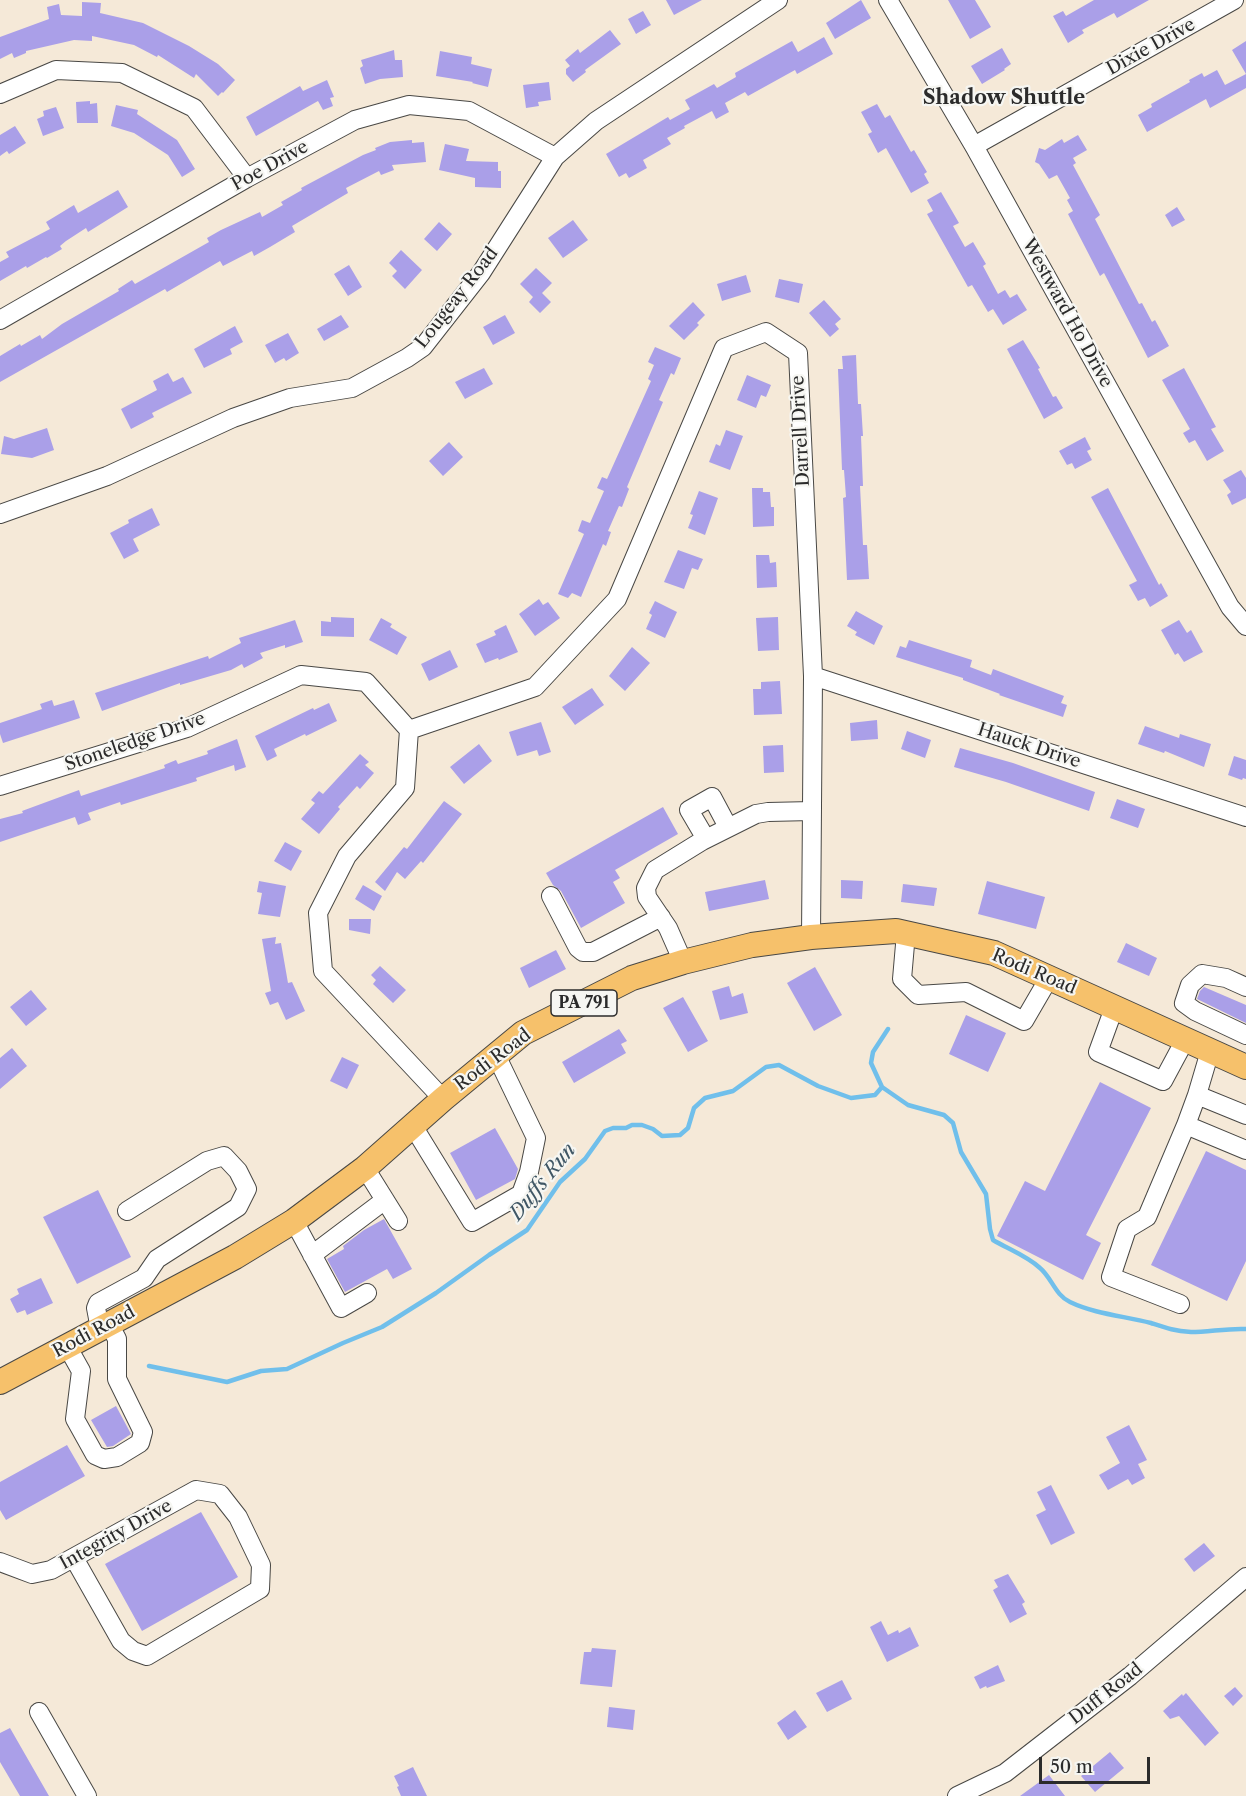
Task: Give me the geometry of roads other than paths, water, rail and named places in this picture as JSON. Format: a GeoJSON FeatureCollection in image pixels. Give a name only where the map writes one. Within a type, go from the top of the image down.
{"type":"FeatureCollection","features":[{"type":"Feature","properties":{"kind":"main road","name":"Rodi Road"},"geometry":{"type":"LineString","coordinates":[[0,1382],[235,1257],[294,1221],[365,1167],[523,1034],[632,978],[683,962],[752,945],[811,937],[896,931],[994,953],[1246,1067]]}},
{"type":"Feature","properties":{"kind":"street","name":"Lougeay Road"},"geometry":{"type":"LineString","coordinates":[[0,514],[107,476],[233,418],[290,398],[352,388],[407,358],[423,347],[481,273],[555,157],[596,122],[778,0]]}},
{"type":"Feature","properties":{"kind":"street","name":"Westward Ho Drive"},"geometry":{"type":"LineString","coordinates":[[888,0],[974,146],[1230,607],[1246,626]]}},
{"type":"Feature","properties":{"kind":"street","name":"Dixie Drive"},"geometry":{"type":"LineString","coordinates":[[974,146],[1234,0]]}},
{"type":"Feature","properties":{"kind":"street"},"geometry":{"type":"LineString","coordinates":[[0,94],[56,70],[122,73],[194,108],[247,178]]}},
{"type":"Feature","properties":{"kind":"street","name":"Poe Drive"},"geometry":{"type":"LineString","coordinates":[[0,320],[247,178],[355,120],[409,105],[469,111],[555,157]]}},
{"type":"Feature","properties":{"kind":"street","name":"Darrell Drive"},"geometry":{"type":"LineString","coordinates":[[409,730],[534,687],[617,599],[724,348],[766,332],[798,353],[813,676],[811,937]]}},
{"type":"Feature","properties":{"kind":"street","name":"Stoneledge Drive"},"geometry":{"type":"LineString","coordinates":[[0,786],[187,728],[301,675],[366,682],[409,730]]}},
{"type":"Feature","properties":{"kind":"street","name":"Hauck Drive"},"geometry":{"type":"LineString","coordinates":[[813,676],[1246,817]]}},
{"type":"Feature","properties":{"kind":"street"},"geometry":{"type":"LineString","coordinates":[[409,730],[405,788],[347,856],[318,913],[323,971],[443,1099]]}},
{"type":"Feature","properties":{"kind":"street"},"geometry":{"type":"LineString","coordinates":[[706,839],[689,810],[712,797],[728,827]]}},
{"type":"Feature","properties":{"kind":"street"},"geometry":{"type":"LineString","coordinates":[[683,962],[673,936],[647,897],[646,888],[654,870],[706,839],[756,814],[812,811]]}},
{"type":"Feature","properties":{"kind":"street"},"geometry":{"type":"LineString","coordinates":[[551,896],[578,948],[583,952],[593,952],[661,917]]}},
{"type":"Feature","properties":{"kind":"street"},"geometry":{"type":"LineString","coordinates":[[906,933],[902,978],[918,995],[966,992],[1024,1021],[1049,978]]}},
{"type":"Feature","properties":{"kind":"street"},"geometry":{"type":"LineString","coordinates":[[1246,987],[1227,978],[1202,974],[1190,985],[1184,1003],[1195,1011],[1246,1035]]}},
{"type":"Feature","properties":{"kind":"street"},"geometry":{"type":"LineString","coordinates":[[1114,1008],[1098,1052],[1163,1081],[1185,1040]]}},
{"type":"Feature","properties":{"kind":"street"},"geometry":{"type":"LineString","coordinates":[[1180,1304],[1111,1277],[1126,1229],[1147,1217],[1186,1125],[1210,1051]]}},
{"type":"Feature","properties":{"kind":"street"},"geometry":{"type":"LineString","coordinates":[[413,1126],[472,1222],[521,1194],[529,1172],[536,1138],[496,1055]]}},
{"type":"Feature","properties":{"kind":"street"},"geometry":{"type":"LineString","coordinates":[[1197,1095],[1246,1115]]}},
{"type":"Feature","properties":{"kind":"street"},"geometry":{"type":"LineString","coordinates":[[1186,1125],[1246,1150]]}},
{"type":"Feature","properties":{"kind":"street"},"geometry":{"type":"LineString","coordinates":[[67,1346],[81,1371],[75,1419],[95,1455],[104,1459],[117,1457],[140,1443],[143,1432],[117,1379],[117,1339],[104,1327],[96,1308],[98,1303],[144,1278],[157,1259],[238,1207],[247,1189],[238,1171],[224,1156],[207,1161],[127,1211]]}},
{"type":"Feature","properties":{"kind":"street"},"geometry":{"type":"LineString","coordinates":[[365,1167],[398,1221]]}},
{"type":"Feature","properties":{"kind":"street"},"geometry":{"type":"LineString","coordinates":[[312,1255],[385,1200]]}},
{"type":"Feature","properties":{"kind":"street"},"geometry":{"type":"LineString","coordinates":[[294,1221],[341,1308],[367,1293]]}},
{"type":"Feature","properties":{"kind":"street","name":"Integrity Drive"},"geometry":{"type":"LineString","coordinates":[[0,1562],[32,1574],[51,1570],[196,1490],[220,1494],[238,1517],[261,1565],[260,1590],[147,1656],[133,1651],[121,1641],[74,1558]]}},
{"type":"Feature","properties":{"kind":"street","name":"Duff Road"},"geometry":{"type":"LineString","coordinates":[[957,1796],[1005,1773],[1130,1676],[1246,1577]]}},
{"type":"Feature","properties":{"kind":"street"},"geometry":{"type":"LineString","coordinates":[[39,1712],[87,1796]]}},
{"type":"Feature","properties":{"kind":"waterway","name":"Duffs Run"},"geometry":{"type":"LineString","coordinates":[[149,1366],[227,1382],[261,1371],[287,1369],[382,1327],[527,1230],[560,1182],[585,1159],[605,1131],[642,1125],[662,1136],[680,1135],[688,1128],[694,1108],[705,1098],[733,1091],[766,1067],[779,1065],[818,1086],[851,1098],[875,1095],[882,1087],[871,1063],[873,1052],[888,1029]]}},
{"type":"Feature","properties":{"kind":"waterway"},"geometry":{"type":"LineString","coordinates":[[882,1087],[908,1105],[944,1115],[953,1123],[961,1152],[986,1194],[993,1240],[1035,1264],[1065,1299],[1089,1309],[1180,1331],[1246,1329]]}},
{"type":"Feature","properties":{"kind":"district","name":"Shadow Shuttle"},"geometry":{"type":"Point","coordinates":[1004,98]}}]}
